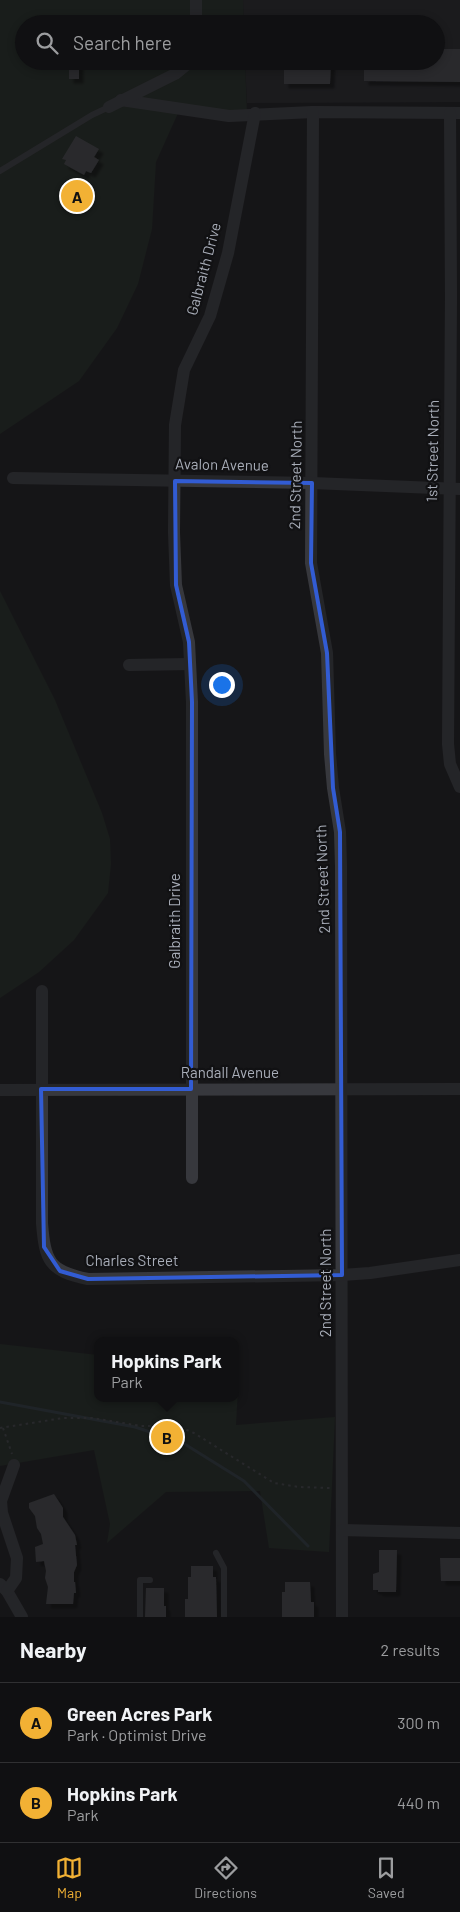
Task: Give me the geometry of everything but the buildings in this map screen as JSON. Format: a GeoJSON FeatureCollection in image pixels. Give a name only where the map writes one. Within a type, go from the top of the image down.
{"type":"FeatureCollection","features":[{"type":"Feature","properties":{"kind":"street"},"geometry":{"type":"LineString","coordinates":[[196,0],[196,15]]}},
{"type":"Feature","properties":{"kind":"street"},"geometry":{"type":"LineString","coordinates":[[109,107],[179,70]]}},
{"type":"Feature","properties":{"kind":"street"},"geometry":{"type":"LineString","coordinates":[[121,100],[229,116],[255,113],[313,112],[455,113]]}},
{"type":"Feature","properties":{"kind":"street","name":"2nd Street North"},"geometry":{"type":"LineString","coordinates":[[313,112],[311,563],[327,653],[332,788],[340,832],[342,1617]]}},
{"type":"Feature","properties":{"kind":"street","name":"Galbraith Drive"},"geometry":{"type":"LineString","coordinates":[[192,1178],[192,702],[189,642],[176,585],[174,532],[175,425],[184,370],[210,316],[228,253],[255,113]]}},
{"type":"Feature","properties":{"kind":"street","name":"1st Street North"},"geometry":{"type":"LineString","coordinates":[[455,113],[451,296],[454,489],[448,744],[450,764],[460,787]]}},
{"type":"Feature","properties":{"kind":"street","name":"Avalon Avenue"},"geometry":{"type":"LineString","coordinates":[[13,478],[312,483],[454,489]]}},
{"type":"Feature","properties":{"kind":"street"},"geometry":{"type":"LineString","coordinates":[[129,665],[190,664]]}},
{"type":"Feature","properties":{"kind":"street","name":"Charles Street"},"geometry":{"type":"LineString","coordinates":[[42,990],[41,1089],[44,1247],[50,1261],[60,1271],[88,1279],[342,1275],[370,1273],[460,1260]]}},
{"type":"Feature","properties":{"kind":"street","name":"Randall Avenue"},"geometry":{"type":"LineString","coordinates":[[0,1090],[460,1089]]}},
{"type":"Feature","properties":{"kind":"street"},"geometry":{"type":"LineString","coordinates":[[14,1465],[1,1501],[2,1513],[17,1558],[16,1578],[4,1588],[22,1617]]}},
{"type":"Feature","properties":{"kind":"street"},"geometry":{"type":"LineString","coordinates":[[342,1530],[460,1533]]}},
{"type":"Feature","properties":{"kind":"lane"},"geometry":{"type":"LineString","coordinates":[[0,171],[92,115],[109,107]]}},
{"type":"Feature","properties":{"kind":"lane"},"geometry":{"type":"LineString","coordinates":[[216,1554],[224,1568],[224,1617]]}},
{"type":"Feature","properties":{"kind":"lane"},"geometry":{"type":"LineString","coordinates":[[140,1617],[140,1580],[150,1580]]}},
{"type":"Feature","properties":{"kind":"path"},"geometry":{"type":"LineString","coordinates":[[14,1465],[12,1454],[1,1428],[63,1418],[92,1418],[141,1426],[177,1426],[194,1433],[274,1483],[342,1489]]}},
{"type":"Feature","properties":{"kind":"highlighted area"},"geometry":{"type":"Polygon","coordinates":[[[175,481],[312,483],[311,563],[327,653],[333,788],[340,832],[342,1275],[88,1279],[60,1271],[44,1247],[41,1089],[191,1089],[192,702],[189,642],[176,585],[175,481]]]}},
{"type":"Feature","properties":{"kind":"shaded area"},"geometry":{"type":"Polygon","coordinates":[[[0,0],[243,0],[244,15],[15,15],[15,70],[245,70],[247,113],[179,111],[156,162],[152,229],[138,284],[117,328],[79,381],[0,434],[0,0]]]}},
{"type":"Feature","properties":{"kind":"shaded area"},"geometry":{"type":"Polygon","coordinates":[[[243,0],[460,0],[460,102],[247,103],[245,70],[445,70],[445,15],[244,15],[243,0]]]}},
{"type":"Feature","properties":{"kind":"shaded area"},"geometry":{"type":"Polygon","coordinates":[[[0,591],[55,700],[102,813],[110,839],[111,864],[108,893],[74,940],[39,972],[0,998],[0,591]]]}},
{"type":"Feature","properties":{"kind":"shaded area"},"geometry":{"type":"Polygon","coordinates":[[[0,1344],[94,1355],[94,1402],[237,1402],[236,1425],[335,1417],[329,1552],[269,1548],[260,1491],[166,1492],[107,1543],[110,1524],[94,1450],[0,1466],[0,1344]]]}},
{"type":"Feature","properties":{"kind":"waterway"},"geometry":{"type":"LineString","coordinates":[[0,1402],[135,1427],[183,1443],[244,1481],[308,1546]]}},
{"type":"Feature","properties":{"kind":"place","name":"Green Acres Park"},"geometry":{"type":"Point","coordinates":[77,196]}},
{"type":"Feature","properties":{"kind":"place","name":"Hopkins Park"},"geometry":{"type":"Point","coordinates":[167,1437]}}]}
